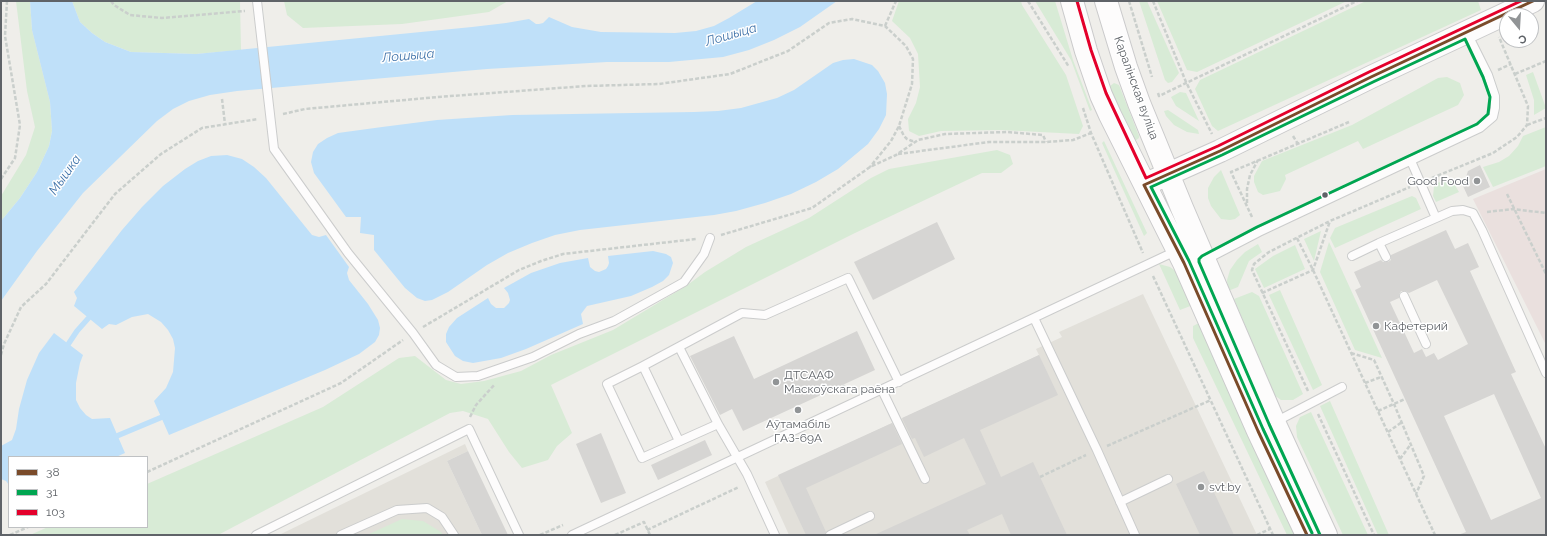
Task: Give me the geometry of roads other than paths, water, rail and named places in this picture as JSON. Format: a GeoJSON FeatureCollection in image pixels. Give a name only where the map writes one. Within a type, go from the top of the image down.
{"type":"FeatureCollection","features":[{"type":"Feature","properties":{"kind":"main road"},"geometry":{"type":"LineString","coordinates":[[1072,1],[1101,95],[1144,185],[1191,255],[1266,427],[1307,535]]}},
{"type":"Feature","properties":{"kind":"main road","name":"Каралінская вуліца"},"geometry":{"type":"LineString","coordinates":[[1106,1],[1126,67],[1168,174],[1191,255]]}},
{"type":"Feature","properties":{"kind":"main road"},"geometry":{"type":"LineString","coordinates":[[1144,185],[1220,151],[1371,77],[1533,1]]}},
{"type":"Feature","properties":{"kind":"main road"},"geometry":{"type":"LineString","coordinates":[[1266,427],[1326,535]]}},
{"type":"Feature","properties":{"kind":"lane"},"geometry":{"type":"LineString","coordinates":[[257,1],[274,149],[348,252],[413,333],[436,365],[456,377],[478,376],[533,357],[579,334],[614,321],[684,282],[704,254],[710,238]]}},
{"type":"Feature","properties":{"kind":"lane"},"geometry":{"type":"LineString","coordinates":[[572,535],[1034,318],[1191,255],[1259,232],[1480,128],[1493,117],[1495,96],[1488,75],[1467,32]]}},
{"type":"Feature","properties":{"kind":"lane"},"geometry":{"type":"LineString","coordinates":[[1411,161],[1436,218]]}},
{"type":"Feature","properties":{"kind":"lane"},"geometry":{"type":"LineString","coordinates":[[1352,256],[1452,211],[1463,210],[1473,213],[1546,373]]}},
{"type":"Feature","properties":{"kind":"lane"},"geometry":{"type":"LineString","coordinates":[[1379,243],[1386,257]]}},
{"type":"Feature","properties":{"kind":"lane"},"geometry":{"type":"LineString","coordinates":[[718,424],[642,458],[607,384],[742,313],[765,315],[848,278],[899,382]]}},
{"type":"Feature","properties":{"kind":"lane"},"geometry":{"type":"LineString","coordinates":[[1404,296],[1426,344]]}},
{"type":"Feature","properties":{"kind":"lane"},"geometry":{"type":"LineString","coordinates":[[1034,318],[1097,450],[1135,535]]}},
{"type":"Feature","properties":{"kind":"lane"},"geometry":{"type":"LineString","coordinates":[[679,347],[718,424],[738,457],[775,535]]}},
{"type":"Feature","properties":{"kind":"lane"},"geometry":{"type":"LineString","coordinates":[[642,366],[680,441]]}},
{"type":"Feature","properties":{"kind":"lane"},"geometry":{"type":"LineString","coordinates":[[1266,427],[1342,387]]}},
{"type":"Feature","properties":{"kind":"lane"},"geometry":{"type":"LineString","coordinates":[[882,390],[925,479]]}},
{"type":"Feature","properties":{"kind":"lane"},"geometry":{"type":"LineString","coordinates":[[256,535],[469,429],[519,535]]}},
{"type":"Feature","properties":{"kind":"lane"},"geometry":{"type":"LineString","coordinates":[[1120,502],[1168,479]]}},
{"type":"Feature","properties":{"kind":"lane"},"geometry":{"type":"LineString","coordinates":[[341,535],[397,510],[427,508],[442,517],[454,535]]}},
{"type":"Feature","properties":{"kind":"lane"},"geometry":{"type":"LineString","coordinates":[[830,535],[870,516]]}},
{"type":"Feature","properties":{"kind":"water"},"geometry":{"type":"Polygon","coordinates":[[[30,1],[72,1],[80,22],[92,33],[105,42],[131,52],[196,54],[472,27],[529,19],[536,24],[539,24],[543,23],[549,17],[572,27],[601,32],[675,33],[696,31],[714,26],[757,1],[837,1],[800,27],[774,40],[749,50],[723,57],[669,62],[607,62],[487,69],[237,91],[210,95],[189,101],[173,109],[157,121],[83,193],[37,251],[1,301],[1,221],[20,198],[37,172],[49,146],[52,131],[50,102],[32,30],[30,1]]]}},
{"type":"Feature","properties":{"kind":"water"},"geometry":{"type":"Polygon","coordinates":[[[854,59],[872,65],[878,71],[885,83],[887,94],[886,115],[879,129],[868,144],[838,169],[816,182],[791,194],[736,211],[714,215],[580,230],[555,235],[508,253],[487,265],[448,292],[432,300],[425,301],[417,298],[405,288],[374,250],[374,235],[360,233],[361,217],[346,217],[314,173],[311,162],[313,152],[318,144],[338,133],[437,120],[512,115],[694,112],[741,108],[777,98],[794,90],[833,63],[854,59]]]}},
{"type":"Feature","properties":{"kind":"water"},"geometry":{"type":"Polygon","coordinates":[[[227,155],[242,159],[266,178],[312,235],[319,237],[326,235],[349,267],[347,273],[349,280],[368,304],[378,320],[380,328],[379,335],[375,342],[359,354],[325,370],[169,435],[154,401],[166,388],[173,372],[175,348],[173,339],[168,330],[161,322],[148,314],[132,317],[116,325],[109,324],[102,329],[74,306],[77,298],[74,292],[122,230],[163,186],[198,161],[211,156],[227,155]]]}},
{"type":"Feature","properties":{"kind":"water"},"geometry":{"type":"Polygon","coordinates":[[[653,251],[666,254],[671,257],[673,263],[669,275],[663,281],[631,296],[587,306],[581,314],[583,324],[526,349],[501,358],[473,363],[463,361],[455,356],[446,342],[446,334],[449,327],[457,318],[488,298],[491,304],[496,308],[504,308],[510,300],[508,293],[504,288],[531,273],[560,263],[588,258],[590,267],[599,272],[606,269],[608,266],[608,256],[653,251]]]}},
{"type":"Feature","properties":{"kind":"water"},"geometry":{"type":"Polygon","coordinates":[[[54,333],[83,355],[76,383],[76,400],[80,408],[92,419],[110,418],[125,453],[118,456],[8,456],[8,484],[1,479],[1,446],[12,440],[16,429],[19,409],[27,380],[39,353],[54,333]]]}},
{"type":"Feature","properties":{"kind":"waterway"},"geometry":{"type":"LineString","coordinates":[[65,349],[77,331],[93,313]]}},
{"type":"Feature","properties":{"kind":"waterway"},"geometry":{"type":"LineString","coordinates":[[112,438],[167,415]]}},
{"type":"Feature","properties":{"kind":"place","name":"Good Food"},"geometry":{"type":"Point","coordinates":[1477,181]}},
{"type":"Feature","properties":{"kind":"place","name":"Кафетерий"},"geometry":{"type":"Point","coordinates":[1376,326]}},
{"type":"Feature","properties":{"kind":"place","name":"ДТСААФ Маскоўскага раёна"},"geometry":{"type":"Point","coordinates":[776,382]}},
{"type":"Feature","properties":{"kind":"place","name":"Аўтамабіль ГАЗ-69А"},"geometry":{"type":"Point","coordinates":[798,410]}},
{"type":"Feature","properties":{"kind":"place","name":"svt.by"},"geometry":{"type":"Point","coordinates":[1201,487]}},
{"type":"Feature","properties":{"kind":"water label","name":"Лошыца"},"geometry":{"type":"Point","coordinates":[731,35]}},
{"type":"Feature","properties":{"kind":"water label","name":"Лошыца"},"geometry":{"type":"Point","coordinates":[408,56]}},
{"type":"Feature","properties":{"kind":"water label","name":"Мышка"},"geometry":{"type":"Point","coordinates":[65,175]}}]}
